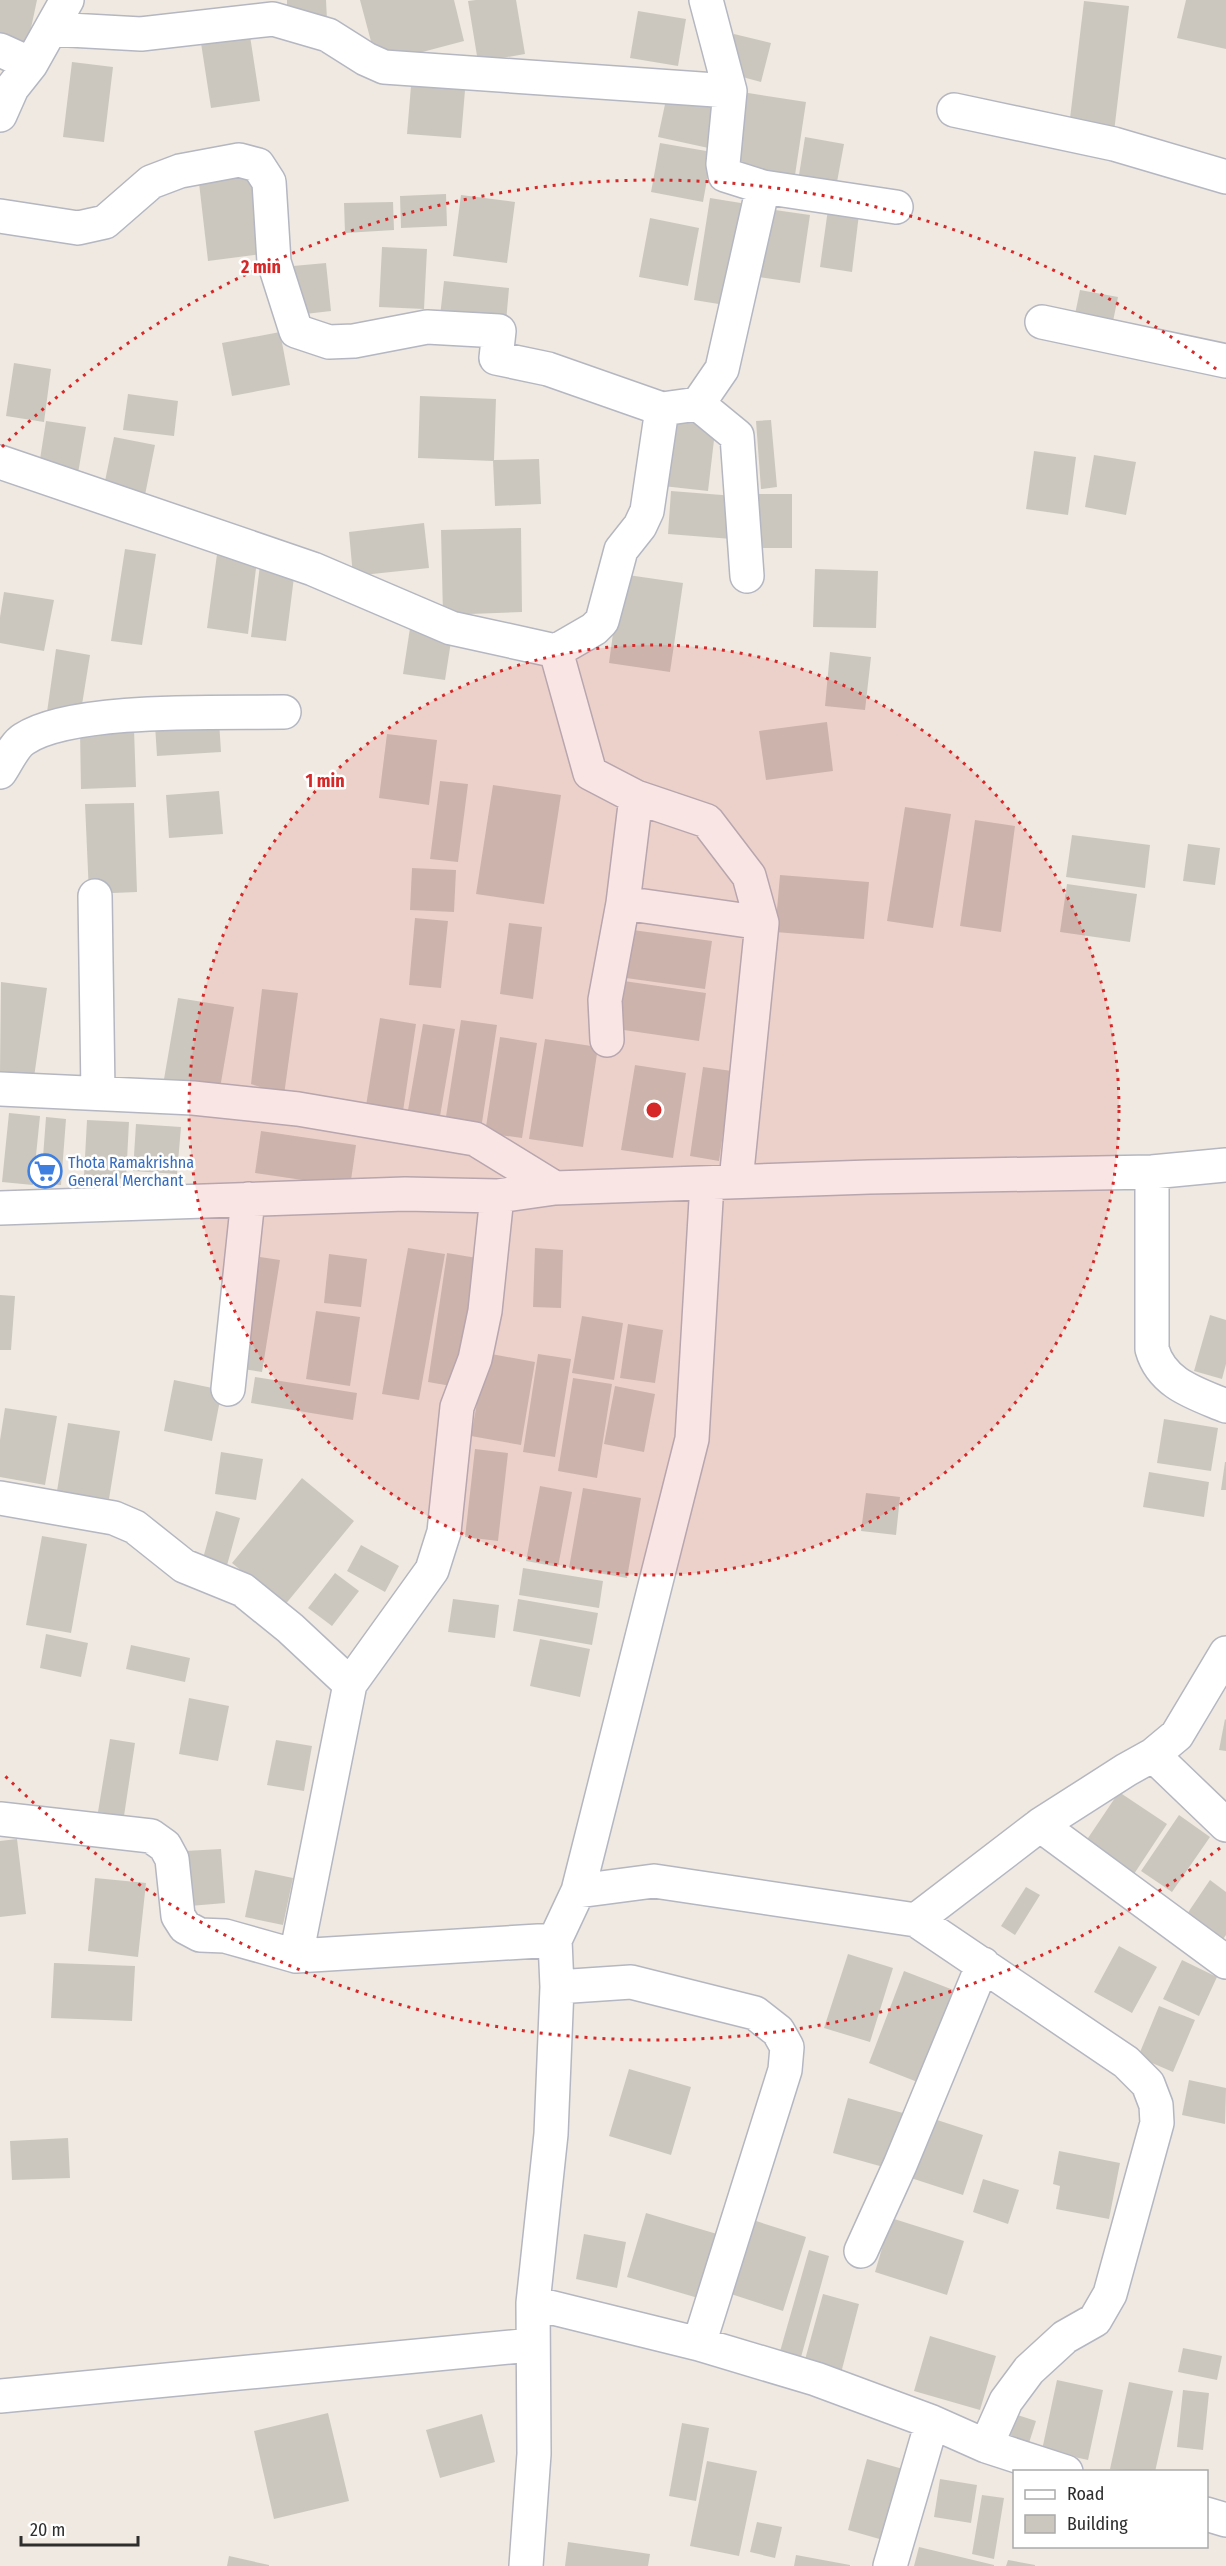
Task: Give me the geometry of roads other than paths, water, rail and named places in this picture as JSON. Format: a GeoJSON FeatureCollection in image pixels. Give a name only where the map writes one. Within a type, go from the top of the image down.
{"type":"FeatureCollection","features":[{"type":"Feature","properties":{"kind":"street"},"geometry":{"type":"LineString","coordinates":[[0,115],[12,88],[31,64],[67,0]]}},
{"type":"Feature","properties":{"kind":"street"},"geometry":{"type":"LineString","coordinates":[[706,0],[730,91],[723,164],[725,175],[763,187],[896,207]]}},
{"type":"Feature","properties":{"kind":"street"},"geometry":{"type":"LineString","coordinates":[[51,29],[141,34],[273,19],[328,35],[366,59],[384,67],[730,91]]}},
{"type":"Feature","properties":{"kind":"street"},"geometry":{"type":"LineString","coordinates":[[0,50],[31,64]]}},
{"type":"Feature","properties":{"kind":"street"},"geometry":{"type":"LineString","coordinates":[[954,110],[1114,144],[1226,177]]}},
{"type":"Feature","properties":{"kind":"street"},"geometry":{"type":"LineString","coordinates":[[0,216],[78,228],[105,222],[151,182],[180,171],[239,160],[258,165],[269,182],[273,262],[296,332],[329,342],[354,341],[427,327],[499,331],[496,358],[548,369],[662,409],[698,404],[737,436],[747,576]]}},
{"type":"Feature","properties":{"kind":"street"},"geometry":{"type":"LineString","coordinates":[[698,404],[722,369],[763,187]]}},
{"type":"Feature","properties":{"kind":"street"},"geometry":{"type":"LineString","coordinates":[[1042,322],[1226,361]]}},
{"type":"Feature","properties":{"kind":"street"},"geometry":{"type":"LineString","coordinates":[[0,462],[313,568],[451,628],[556,651],[594,629],[602,621],[621,550],[640,526],[647,511],[662,409]]}},
{"type":"Feature","properties":{"kind":"street"},"geometry":{"type":"LineString","coordinates":[[526,2566],[534,2454],[531,2345],[533,2303],[551,2134],[557,1988],[555,1941],[578,1891],[692,1439],[722,1182],[762,923],[749,876],[707,821],[636,797],[590,773],[556,651]]}},
{"type":"Feature","properties":{"kind":"street"},"geometry":{"type":"LineString","coordinates":[[0,772],[22,740],[41,730],[110,716],[284,712]]}},
{"type":"Feature","properties":{"kind":"street"},"geometry":{"type":"LineString","coordinates":[[607,1040],[605,1000],[623,903],[636,797]]}},
{"type":"Feature","properties":{"kind":"street"},"geometry":{"type":"LineString","coordinates":[[95,896],[98,1092]]}},
{"type":"Feature","properties":{"kind":"street"},"geometry":{"type":"LineString","coordinates":[[623,903],[762,923]]}},
{"type":"Feature","properties":{"kind":"street"},"geometry":{"type":"LineString","coordinates":[[0,1089],[98,1092],[298,1109],[475,1139],[555,1188]]}},
{"type":"Feature","properties":{"kind":"street"},"geometry":{"type":"LineString","coordinates":[[0,1208],[405,1194],[497,1196],[555,1188],[1152,1172],[1226,1165]]}},
{"type":"Feature","properties":{"kind":"street"},"geometry":{"type":"LineString","coordinates":[[1152,1172],[1152,1348],[1156,1364],[1178,1386],[1226,1406]]}},
{"type":"Feature","properties":{"kind":"street"},"geometry":{"type":"LineString","coordinates":[[296,1956],[350,1684],[432,1570],[444,1532],[458,1407],[475,1359],[484,1311],[497,1196]]}},
{"type":"Feature","properties":{"kind":"street"},"geometry":{"type":"LineString","coordinates":[[228,1389],[248,1199]]}},
{"type":"Feature","properties":{"kind":"street"},"geometry":{"type":"LineString","coordinates":[[0,1498],[114,1518],[135,1527],[184,1566],[243,1590],[290,1628],[350,1684]]}},
{"type":"Feature","properties":{"kind":"street"},"geometry":{"type":"LineString","coordinates":[[916,1920],[1040,1825],[1126,1770],[1154,1755],[1177,1735],[1226,1653]]}},
{"type":"Feature","properties":{"kind":"street"},"geometry":{"type":"LineString","coordinates":[[1154,1755],[1226,1825]]}},
{"type":"Feature","properties":{"kind":"street"},"geometry":{"type":"LineString","coordinates":[[0,1819],[151,1836],[165,1846],[172,1859],[178,1916],[185,1927],[200,1935],[225,1936],[296,1956],[555,1941]]}},
{"type":"Feature","properties":{"kind":"street"},"geometry":{"type":"LineString","coordinates":[[1040,1825],[1226,1962]]}},
{"type":"Feature","properties":{"kind":"street"},"geometry":{"type":"LineString","coordinates":[[578,1891],[654,1881],[916,1920],[1126,2062],[1148,2084],[1156,2105],[1157,2123],[1110,2294],[1095,2320],[1065,2337],[1029,2370],[1006,2401],[986,2446]]}},
{"type":"Feature","properties":{"kind":"street"},"geometry":{"type":"LineString","coordinates":[[861,2251],[900,2165],[983,1964]]}},
{"type":"Feature","properties":{"kind":"street"},"geometry":{"type":"LineString","coordinates":[[557,1988],[631,1982],[755,2013],[778,2031],[788,2047],[785,2070],[699,2344]]}},
{"type":"Feature","properties":{"kind":"street"},"geometry":{"type":"LineString","coordinates":[[533,2303],[699,2344],[816,2379],[932,2422],[986,2446],[1060,2470]]}},
{"type":"Feature","properties":{"kind":"street"},"geometry":{"type":"LineString","coordinates":[[0,2396],[531,2345]]}},
{"type":"Feature","properties":{"kind":"street"},"geometry":{"type":"LineString","coordinates":[[890,2566],[932,2422]]}},
{"type":"Feature","properties":{"kind":"street"},"geometry":{"type":"LineString","coordinates":[[1208,2515],[1226,2520]]}},
{"type":"Feature","properties":{"kind":"place","name":"Thota Ramakrishna General Merchant"},"geometry":{"type":"Point","coordinates":[45,1171]}}]}
